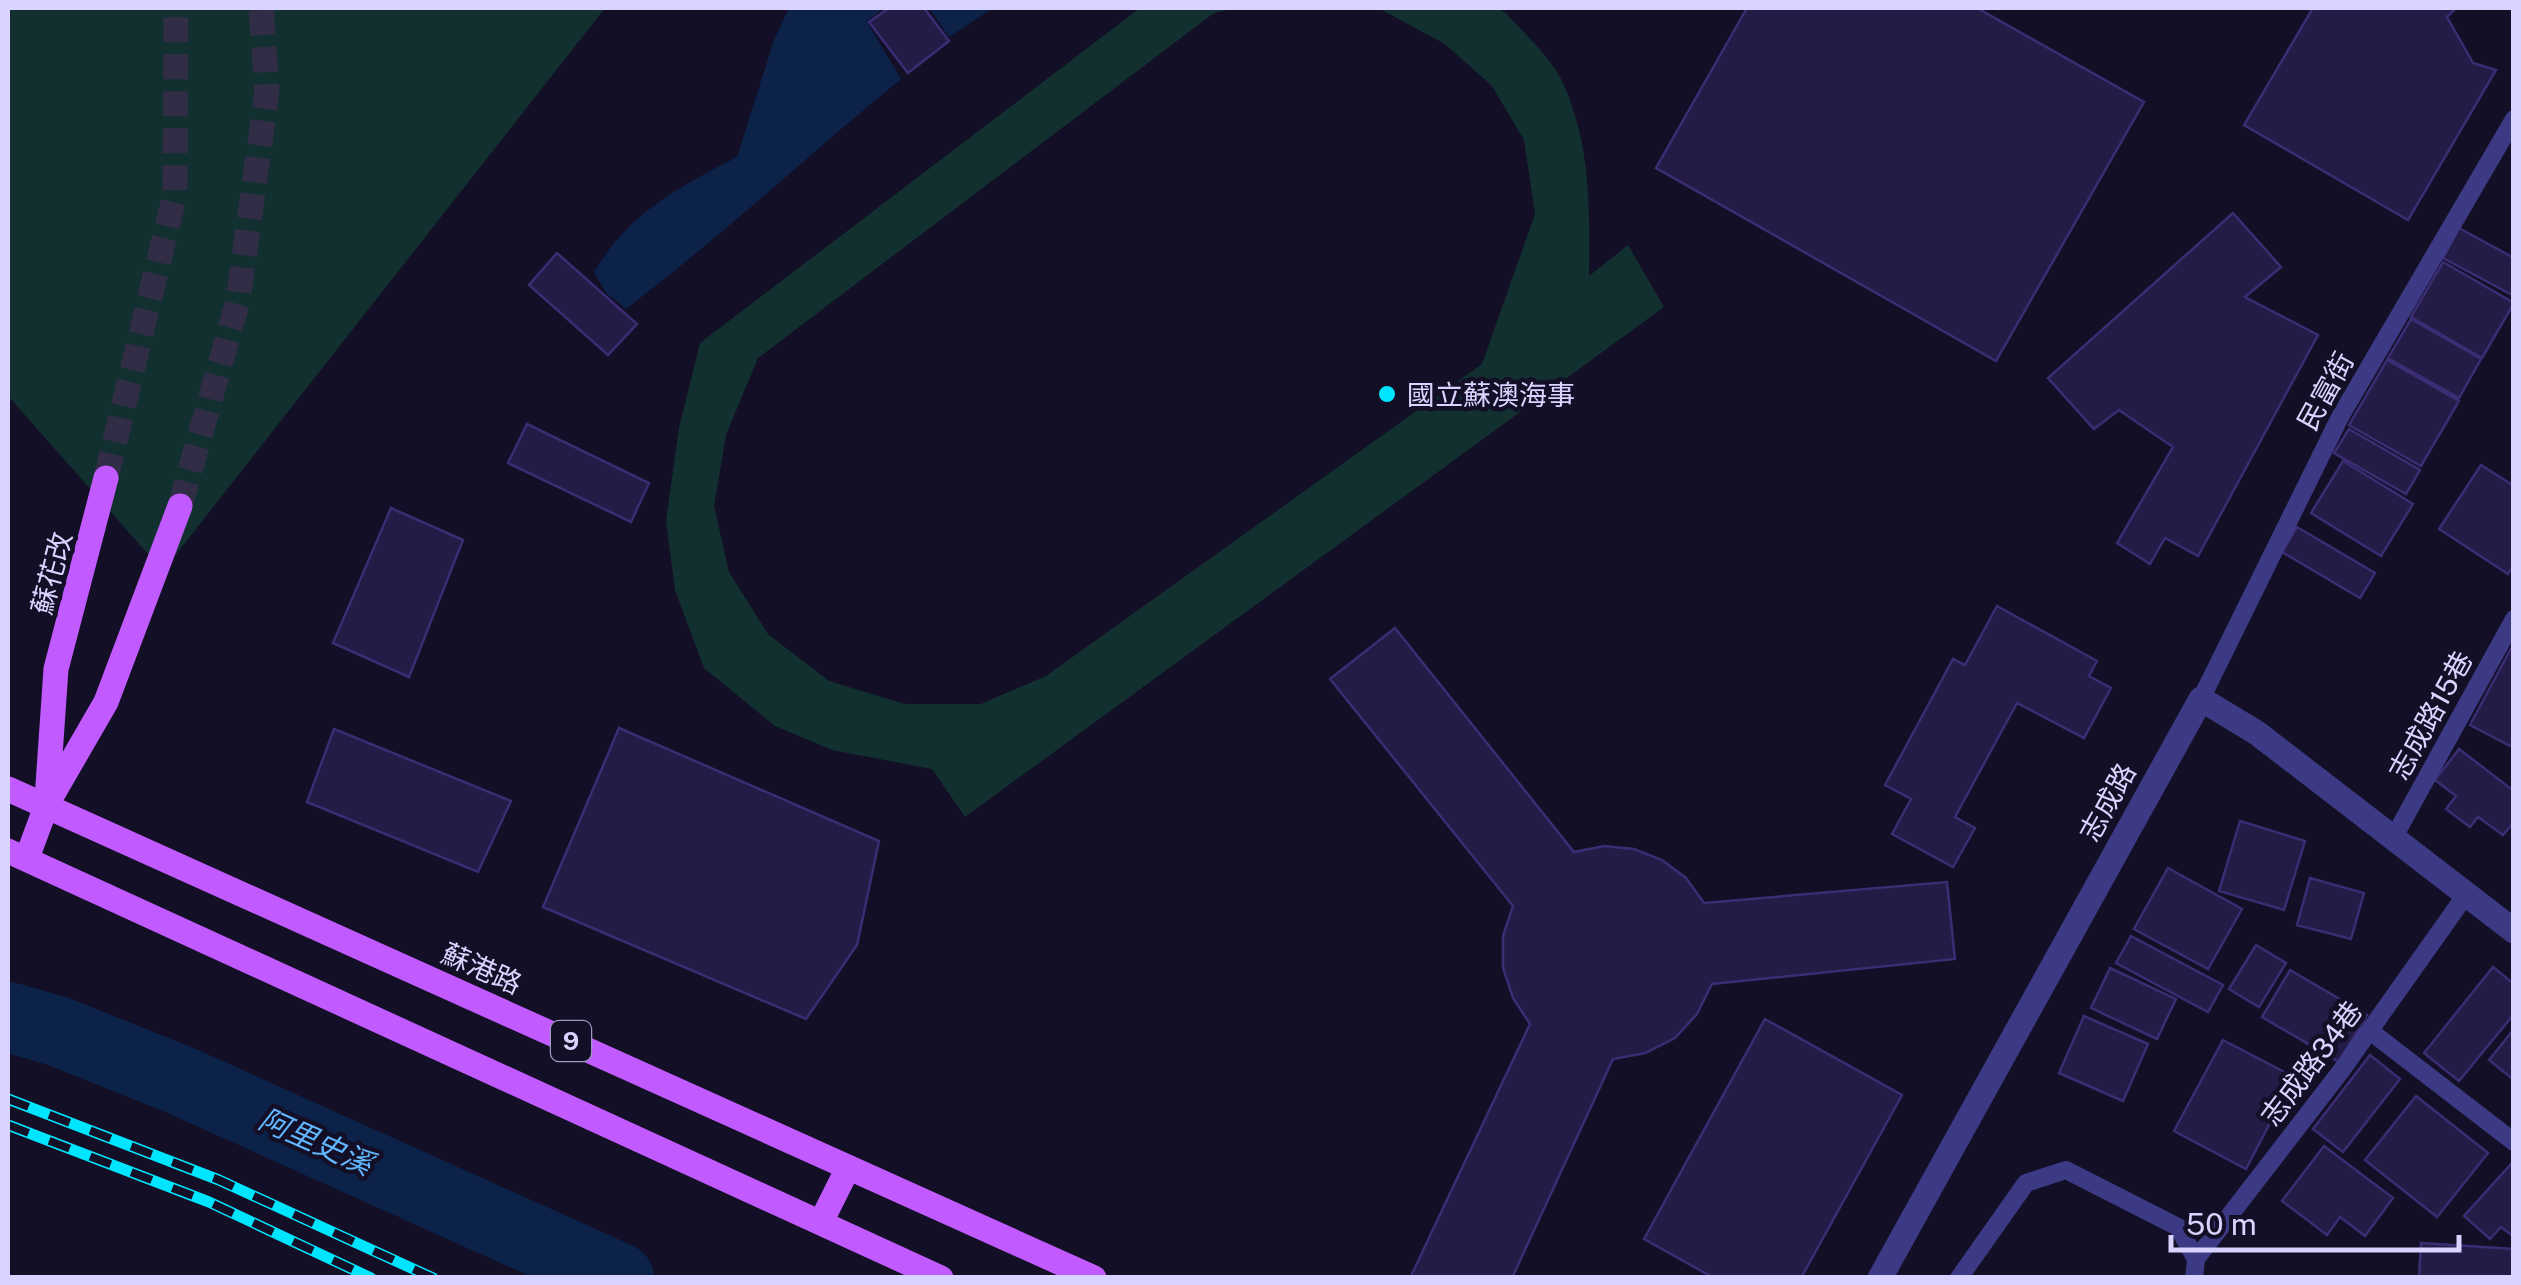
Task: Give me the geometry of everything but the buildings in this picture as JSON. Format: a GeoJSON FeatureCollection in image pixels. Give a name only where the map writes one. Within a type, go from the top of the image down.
{"type":"FeatureCollection","features":[{"type":"Feature","properties":{"kind":"main road","name":"蘇花改"},"geometry":{"type":"LineString","coordinates":[[47,804],[56,669],[106,478]]}},
{"type":"Feature","properties":{"kind":"main road","name":"蘇花改"},"geometry":{"type":"LineString","coordinates":[[17,854],[106,702],[180,506]]}},
{"type":"Feature","properties":{"kind":"main road","name":"蘇港路"},"geometry":{"type":"LineString","coordinates":[[8,789],[1094,1278]]}},
{"type":"Feature","properties":{"kind":"main road","name":"9"},"geometry":{"type":"LineString","coordinates":[[17,854],[941,1278]]}},
{"type":"Feature","properties":{"kind":"main road"},"geometry":{"type":"LineString","coordinates":[[821,1222],[848,1168]]}},
{"type":"Feature","properties":{"kind":"street"},"geometry":{"type":"LineString","coordinates":[[2201,699],[2257,733],[2514,931]]}},
{"type":"Feature","properties":{"kind":"street","name":"志成路"},"geometry":{"type":"LineString","coordinates":[[1880,1278],[2201,699]]}},
{"type":"Feature","properties":{"kind":"lane","name":"民富街"},"geometry":{"type":"LineString","coordinates":[[2201,699],[2340,417],[2514,119]]}},
{"type":"Feature","properties":{"kind":"lane","name":"志成路15巷"},"geometry":{"type":"LineString","coordinates":[[2394,837],[2514,620]]}},
{"type":"Feature","properties":{"kind":"lane","name":"志成路34巷"},"geometry":{"type":"LineString","coordinates":[[2195,1268],[2465,896]]}},
{"type":"Feature","properties":{"kind":"lane"},"geometry":{"type":"LineString","coordinates":[[2370,1031],[2514,1142]]}},
{"type":"Feature","properties":{"kind":"lane"},"geometry":{"type":"LineString","coordinates":[[1959,1278],[2026,1182],[2066,1170],[2178,1227],[2195,1268]]}},
{"type":"Feature","properties":{"kind":"green space"},"geometry":{"type":"Polygon","coordinates":[[[8,8],[605,8],[163,571],[8,396],[8,8]]]}},
{"type":"Feature","properties":{"kind":"green space"},"geometry":{"type":"Polygon","coordinates":[[[1140,8],[1235,8],[1214,13],[758,358],[726,435],[714,506],[729,572],[768,634],[829,681],[905,704],[981,704],[1046,676],[1482,364],[1535,214],[1524,140],[1492,86],[1445,44],[1378,8],[1497,8],[1506,13],[1550,61],[1571,103],[1587,175],[1589,276],[1628,245],[1664,307],[965,817],[932,769],[832,750],[775,726],[704,668],[675,590],[666,521],[679,428],[700,343],[1140,8]]]}},
{"type":"Feature","properties":{"kind":"water"},"geometry":{"type":"Polygon","coordinates":[[[789,8],[883,8],[867,22],[901,79],[626,309],[606,293],[594,272],[623,234],[656,204],[737,157],[774,40],[789,8]]]}},
{"type":"Feature","properties":{"kind":"water"},"geometry":{"type":"Polygon","coordinates":[[[929,8],[993,8],[949,37],[929,8]]]}},
{"type":"Feature","properties":{"kind":"waterway","name":"阿里史溪"},"geometry":{"type":"LineString","coordinates":[[8,1017],[57,1031],[184,1082],[619,1278]]}},
{"type":"Feature","properties":{"kind":"tunnel"},"geometry":{"type":"LineString","coordinates":[[106,478],[175,194],[176,8]]}},
{"type":"Feature","properties":{"kind":"tunnel"},"geometry":{"type":"LineString","coordinates":[[180,506],[238,301],[267,91],[261,8]]}},
{"type":"Feature","properties":{"kind":"railway"},"geometry":{"type":"LineString","coordinates":[[8,1099],[219,1180],[433,1278]]}},
{"type":"Feature","properties":{"kind":"railway"},"geometry":{"type":"LineString","coordinates":[[8,1125],[209,1202],[371,1278]]}},
{"type":"Feature","properties":{"kind":"place","name":"國立蘇澳海事"},"geometry":{"type":"Point","coordinates":[1387,394]}}]}
